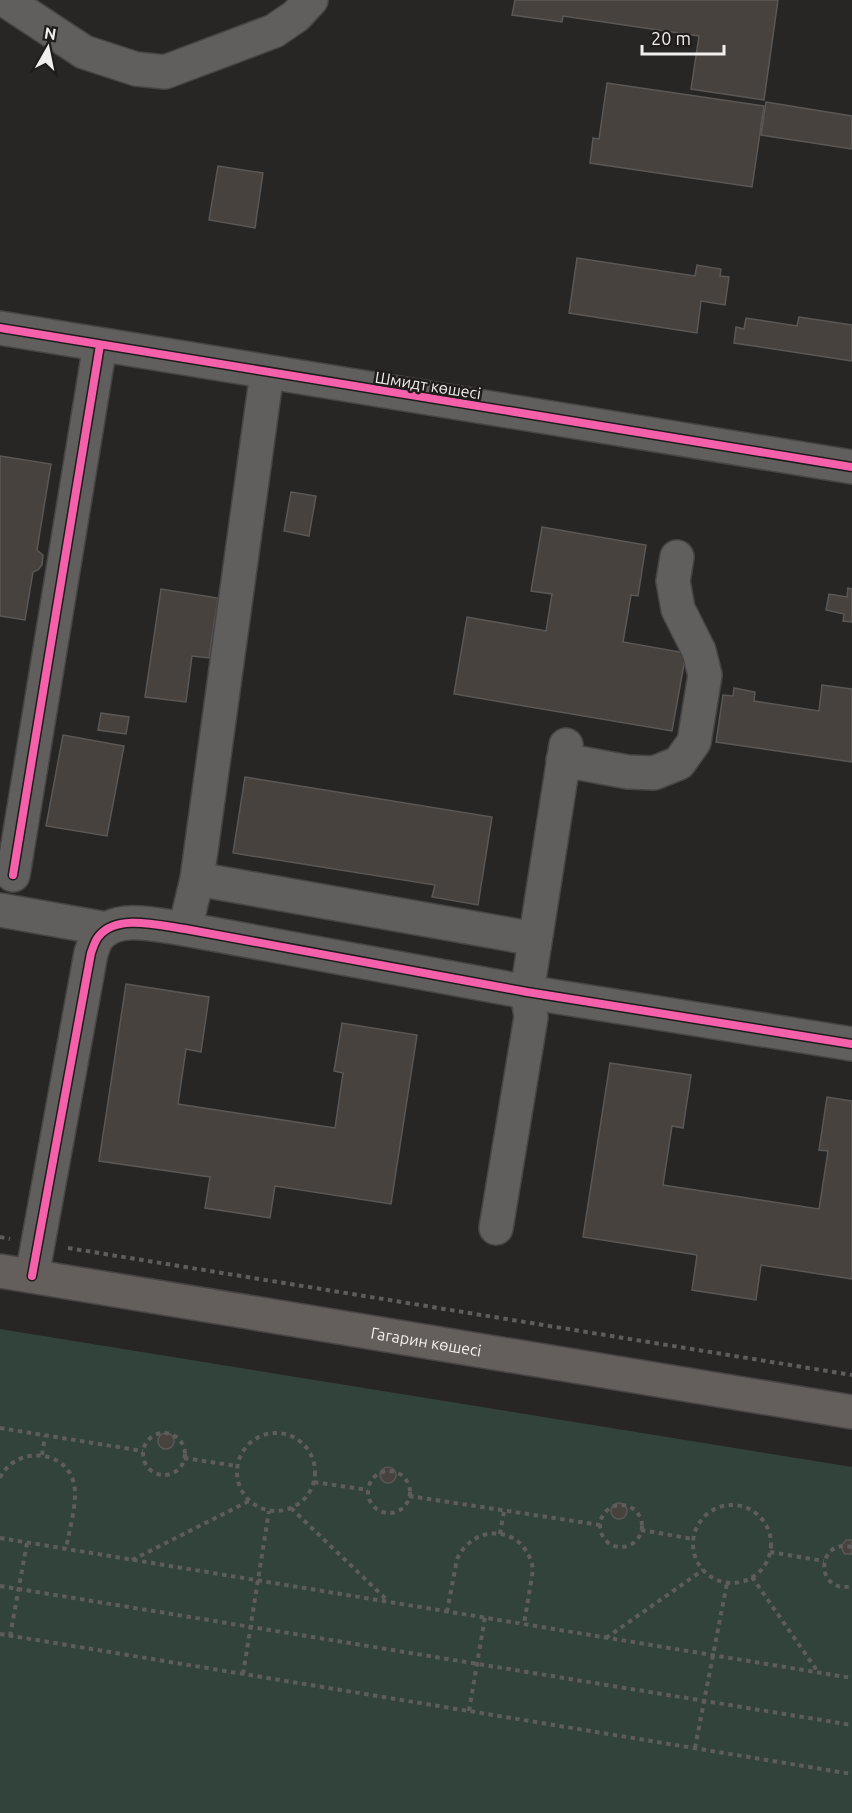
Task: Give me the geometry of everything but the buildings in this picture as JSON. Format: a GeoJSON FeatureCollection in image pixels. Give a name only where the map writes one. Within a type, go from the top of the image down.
{"type":"FeatureCollection","features":[{"type":"Feature","properties":{"kind":"main road","name":"Гагарин көшесі"},"geometry":{"type":"LineString","coordinates":[[0,1271],[852,1412]]}},
{"type":"Feature","properties":{"kind":"street"},"geometry":{"type":"LineString","coordinates":[[5,0],[84,52],[136,69],[165,72],[274,31],[296,16],[311,0]]}},
{"type":"Feature","properties":{"kind":"street","name":"Шмидт көшесі"},"geometry":{"type":"LineString","coordinates":[[0,328],[852,468]]}},
{"type":"Feature","properties":{"kind":"street"},"geometry":{"type":"LineString","coordinates":[[13,875],[100,345]]}},
{"type":"Feature","properties":{"kind":"street"},"geometry":{"type":"LineString","coordinates":[[186,929],[197,879],[267,372]]}},
{"type":"Feature","properties":{"kind":"street"},"geometry":{"type":"LineString","coordinates":[[496,1228],[531,1017],[527,992],[564,753],[628,772],[654,773],[679,763],[694,741],[705,675],[699,651],[678,609],[673,581],[677,557]]}},
{"type":"Feature","properties":{"kind":"street"},"geometry":{"type":"LineString","coordinates":[[197,879],[535,939]]}},
{"type":"Feature","properties":{"kind":"street"},"geometry":{"type":"LineString","coordinates":[[0,910],[107,929]]}},
{"type":"Feature","properties":{"kind":"street"},"geometry":{"type":"LineString","coordinates":[[32,1276],[91,953],[98,936],[107,929],[124,923],[140,922],[186,929],[527,992],[852,1044]]}},
{"type":"Feature","properties":{"kind":"path"},"geometry":{"type":"LineString","coordinates":[[0,1237],[852,1375]]}},
{"type":"Feature","properties":{"kind":"path"},"geometry":{"type":"LineString","coordinates":[[0,1428],[143,1451]]}},
{"type":"Feature","properties":{"kind":"path"},"geometry":{"type":"LineString","coordinates":[[167,1434],[180,1442],[184,1449],[184,1458],[176,1471],[160,1474],[153,1472],[147,1466],[143,1451],[152,1437],[167,1434]]}},
{"type":"Feature","properties":{"kind":"path"},"geometry":{"type":"LineString","coordinates":[[268,1434],[283,1434],[297,1440],[308,1450],[314,1464],[314,1482],[304,1500],[291,1508],[277,1512],[269,1511],[255,1506],[240,1488],[237,1466],[243,1451],[253,1440],[268,1434]]}},
{"type":"Feature","properties":{"kind":"path"},"geometry":{"type":"LineString","coordinates":[[42,1455],[45,1436]]}},
{"type":"Feature","properties":{"kind":"path"},"geometry":{"type":"LineString","coordinates":[[0,1478],[7,1467],[19,1458],[42,1455],[63,1465],[72,1477],[75,1492],[66,1549]]}},
{"type":"Feature","properties":{"kind":"path"},"geometry":{"type":"LineString","coordinates":[[184,1458],[237,1466]]}},
{"type":"Feature","properties":{"kind":"path"},"geometry":{"type":"LineString","coordinates":[[391,1472],[402,1476],[407,1483],[409,1496],[402,1509],[394,1513],[386,1513],[372,1505],[368,1490],[376,1476],[391,1472]]}},
{"type":"Feature","properties":{"kind":"path"},"geometry":{"type":"LineString","coordinates":[[314,1482],[368,1490]]}},
{"type":"Feature","properties":{"kind":"path"},"geometry":{"type":"LineString","coordinates":[[409,1496],[600,1525]]}},
{"type":"Feature","properties":{"kind":"path"},"geometry":{"type":"LineString","coordinates":[[132,1560],[249,1500]]}},
{"type":"Feature","properties":{"kind":"path"},"geometry":{"type":"LineString","coordinates":[[626,1505],[639,1515],[642,1522],[638,1538],[625,1546],[616,1546],[606,1540],[600,1525],[607,1511],[626,1505]]}},
{"type":"Feature","properties":{"kind":"path"},"geometry":{"type":"LineString","coordinates":[[737,1505],[752,1510],[763,1520],[770,1534],[770,1552],[766,1564],[752,1577],[742,1582],[727,1583],[712,1578],[703,1570],[694,1554],[693,1539],[698,1524],[708,1513],[722,1506],[737,1505]]}},
{"type":"Feature","properties":{"kind":"path"},"geometry":{"type":"LineString","coordinates":[[291,1508],[390,1602]]}},
{"type":"Feature","properties":{"kind":"path"},"geometry":{"type":"LineString","coordinates":[[500,1534],[504,1510]]}},
{"type":"Feature","properties":{"kind":"path"},"geometry":{"type":"LineString","coordinates":[[243,1674],[269,1511]]}},
{"type":"Feature","properties":{"kind":"path"},"geometry":{"type":"LineString","coordinates":[[641,1530],[693,1539]]}},
{"type":"Feature","properties":{"kind":"path"},"geometry":{"type":"LineString","coordinates":[[447,1612],[460,1552],[477,1537],[492,1533],[507,1535],[520,1544],[532,1563],[533,1570],[524,1624]]}},
{"type":"Feature","properties":{"kind":"path"},"geometry":{"type":"LineString","coordinates":[[0,1538],[852,1678]]}},
{"type":"Feature","properties":{"kind":"path"},"geometry":{"type":"LineString","coordinates":[[10,1636],[27,1543]]}},
{"type":"Feature","properties":{"kind":"path"},"geometry":{"type":"LineString","coordinates":[[852,1547],[834,1548],[824,1561],[824,1573],[831,1583],[838,1587],[852,1586]]}},
{"type":"Feature","properties":{"kind":"path"},"geometry":{"type":"LineString","coordinates":[[770,1552],[824,1561]]}},
{"type":"Feature","properties":{"kind":"path"},"geometry":{"type":"LineString","coordinates":[[606,1638],[703,1570]]}},
{"type":"Feature","properties":{"kind":"path"},"geometry":{"type":"LineString","coordinates":[[752,1577],[818,1672]]}},
{"type":"Feature","properties":{"kind":"path"},"geometry":{"type":"LineString","coordinates":[[695,1748],[727,1583]]}},
{"type":"Feature","properties":{"kind":"path"},"geometry":{"type":"LineString","coordinates":[[0,1586],[852,1725]]}},
{"type":"Feature","properties":{"kind":"path"},"geometry":{"type":"LineString","coordinates":[[469,1711],[485,1617]]}},
{"type":"Feature","properties":{"kind":"path"},"geometry":{"type":"LineString","coordinates":[[0,1635],[852,1774]]}},
{"type":"Feature","properties":{"kind":"green space"},"geometry":{"type":"Polygon","coordinates":[[[0,1329],[852,1467],[852,1813],[0,1813],[0,1329]]]}},
{"type":"Feature","properties":{"kind":"cycle path"},"geometry":{"type":"LineString","coordinates":[[0,328],[852,467]]}},
{"type":"Feature","properties":{"kind":"cycle path"},"geometry":{"type":"LineString","coordinates":[[13,875],[100,345]]}},
{"type":"Feature","properties":{"kind":"cycle path"},"geometry":{"type":"LineString","coordinates":[[32,1276],[91,953],[99,936],[107,929],[117,925],[140,923],[185,929],[527,992],[852,1044]]}}]}
